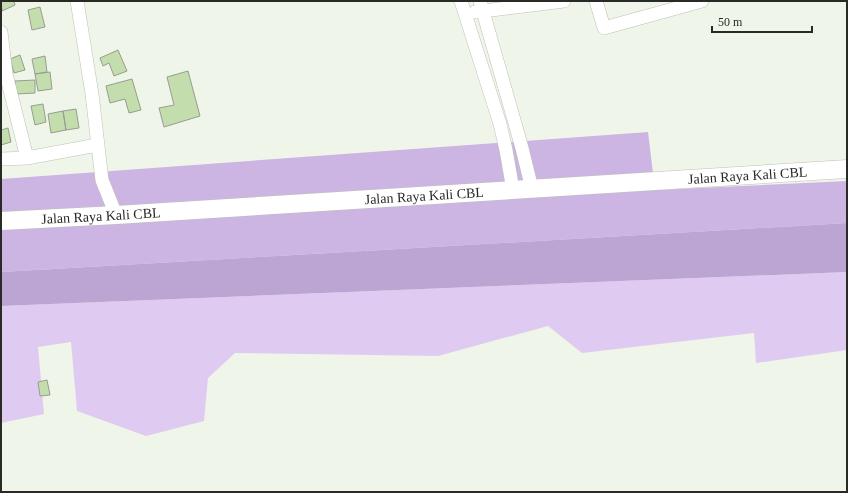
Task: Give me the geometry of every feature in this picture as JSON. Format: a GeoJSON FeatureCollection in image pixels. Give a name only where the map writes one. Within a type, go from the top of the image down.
{"type":"FeatureCollection","features":[{"type":"Feature","properties":{"kind":"main road","name":"Jalan Raya Kali CBL"},"geometry":{"type":"LineString","coordinates":[[1,221],[847,169]]}},
{"type":"Feature","properties":{"kind":"street"},"geometry":{"type":"LineString","coordinates":[[77,1],[92,94],[97,148],[102,180],[116,215]]}},
{"type":"Feature","properties":{"kind":"street"},"geometry":{"type":"LineString","coordinates":[[513,190],[500,124],[463,7],[564,1]]}},
{"type":"Feature","properties":{"kind":"street"},"geometry":{"type":"LineString","coordinates":[[596,1],[604,28],[657,7],[702,1]]}},
{"type":"Feature","properties":{"kind":"street"},"geometry":{"type":"LineString","coordinates":[[481,6],[515,122],[532,189]]}},
{"type":"Feature","properties":{"kind":"street"},"geometry":{"type":"LineString","coordinates":[[1,32],[3,74],[27,158]]}},
{"type":"Feature","properties":{"kind":"street"},"geometry":{"type":"LineString","coordinates":[[1,160],[27,158],[97,148]]}},
{"type":"Feature","properties":{"kind":"shaded area"},"geometry":{"type":"Polygon","coordinates":[[[648,132],[655,190],[847,181],[847,223],[1,272],[1,179],[648,132]]]}},
{"type":"Feature","properties":{"kind":"shaded area"},"geometry":{"type":"Polygon","coordinates":[[[847,223],[847,272],[1,306],[1,272],[847,223]]]}},
{"type":"Feature","properties":{"kind":"shaded area"},"geometry":{"type":"Polygon","coordinates":[[[847,272],[847,350],[756,363],[754,333],[582,353],[548,326],[438,356],[235,353],[208,378],[204,421],[146,436],[77,411],[71,342],[38,347],[44,414],[1,423],[1,306],[847,272]]]}},
{"type":"Feature","properties":{"kind":"building"},"geometry":{"type":"Polygon","coordinates":[[[1,1],[14,1],[15,5],[2,11],[1,1]]]}},
{"type":"Feature","properties":{"kind":"building"},"geometry":{"type":"Polygon","coordinates":[[[40,7],[45,27],[32,30],[28,10],[40,7]]]}},
{"type":"Feature","properties":{"kind":"building"},"geometry":{"type":"Polygon","coordinates":[[[118,50],[127,71],[114,76],[109,63],[103,66],[100,58],[118,50]]]}},
{"type":"Feature","properties":{"kind":"building"},"geometry":{"type":"Polygon","coordinates":[[[20,55],[25,70],[14,73],[10,59],[20,55]]]}},
{"type":"Feature","properties":{"kind":"building"},"geometry":{"type":"Polygon","coordinates":[[[45,56],[47,72],[35,74],[32,59],[45,56]]]}},
{"type":"Feature","properties":{"kind":"building"},"geometry":{"type":"Polygon","coordinates":[[[188,71],[200,116],[164,127],[159,108],[174,105],[167,77],[188,71]]]}},
{"type":"Feature","properties":{"kind":"building"},"geometry":{"type":"Polygon","coordinates":[[[50,72],[52,89],[38,91],[35,74],[50,72]]]}},
{"type":"Feature","properties":{"kind":"building"},"geometry":{"type":"Polygon","coordinates":[[[132,79],[141,110],[129,113],[125,99],[110,103],[106,86],[132,79]]]}},
{"type":"Feature","properties":{"kind":"building"},"geometry":{"type":"Polygon","coordinates":[[[35,80],[35,93],[16,94],[15,81],[35,80]]]}},
{"type":"Feature","properties":{"kind":"building"},"geometry":{"type":"Polygon","coordinates":[[[43,104],[46,122],[35,125],[31,106],[43,104]]]}},
{"type":"Feature","properties":{"kind":"building"},"geometry":{"type":"Polygon","coordinates":[[[76,109],[79,128],[66,130],[63,111],[76,109]]]}},
{"type":"Feature","properties":{"kind":"building"},"geometry":{"type":"Polygon","coordinates":[[[63,111],[66,130],[51,133],[48,114],[63,111]]]}},
{"type":"Feature","properties":{"kind":"building"},"geometry":{"type":"Polygon","coordinates":[[[8,128],[11,142],[1,145],[1,130],[8,128]]]}},
{"type":"Feature","properties":{"kind":"building"},"geometry":{"type":"Polygon","coordinates":[[[47,380],[50,395],[40,396],[38,382],[47,380]]]}}]}
